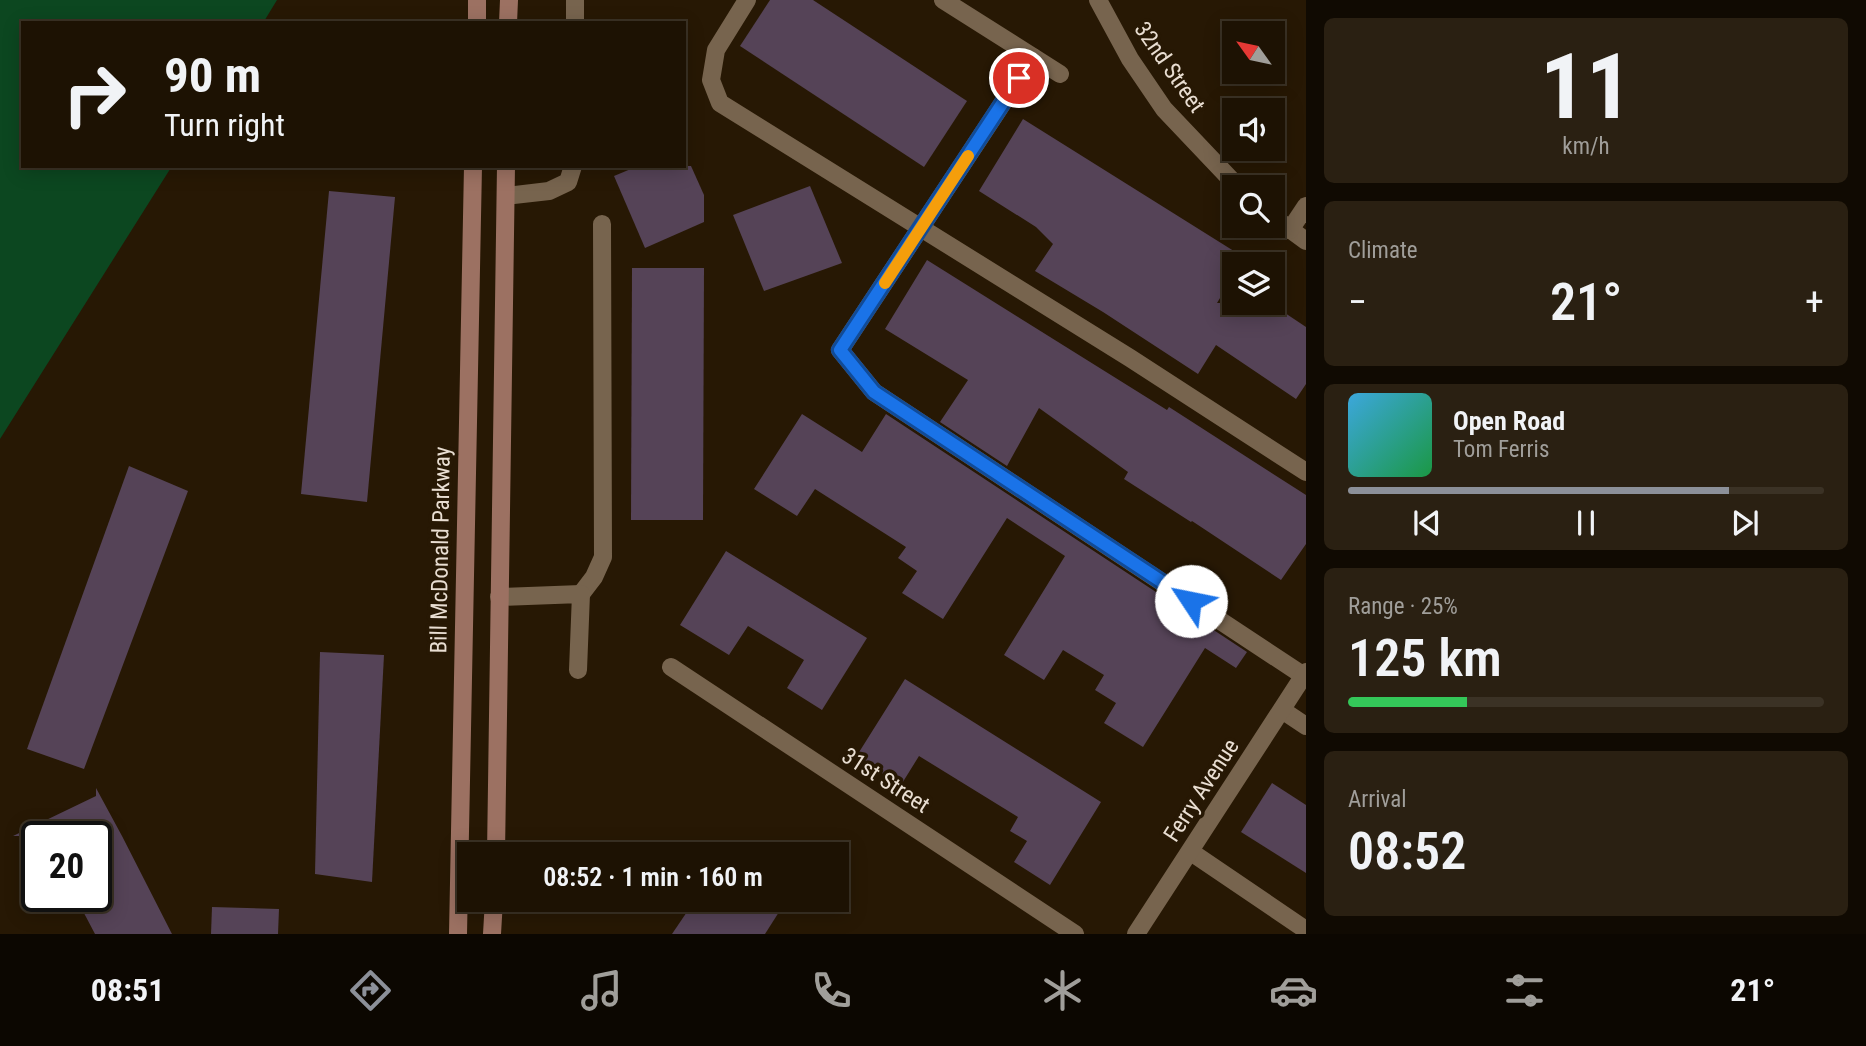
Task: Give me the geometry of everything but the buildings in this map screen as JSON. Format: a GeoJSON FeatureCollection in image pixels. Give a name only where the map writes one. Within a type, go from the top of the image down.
{"type":"FeatureCollection","features":[{"type":"Feature","properties":{"kind":"main road"},"geometry":{"type":"LineString","coordinates":[[477,0],[477,21]]}},
{"type":"Feature","properties":{"kind":"main road"},"geometry":{"type":"LineString","coordinates":[[508,21],[509,0]]}},
{"type":"Feature","properties":{"kind":"main road","name":"Bill McDonald Parkway"},"geometry":{"type":"LineString","coordinates":[[458,934],[473,168]]}},
{"type":"Feature","properties":{"kind":"main road"},"geometry":{"type":"LineString","coordinates":[[496,842],[506,168]]}},
{"type":"Feature","properties":{"kind":"main road"},"geometry":{"type":"LineString","coordinates":[[492,934],[493,912]]}},
{"type":"Feature","properties":{"kind":"street"},"geometry":{"type":"LineString","coordinates":[[575,0],[575,21]]}},
{"type":"Feature","properties":{"kind":"street"},"geometry":{"type":"LineString","coordinates":[[747,0],[716,50],[711,80],[720,103],[1130,358],[1306,472]]}},
{"type":"Feature","properties":{"kind":"street"},"geometry":{"type":"LineString","coordinates":[[943,0],[1060,74]]}},
{"type":"Feature","properties":{"kind":"street","name":"32nd Street"},"geometry":{"type":"LineString","coordinates":[[1098,0],[1130,59],[1164,109],[1227,175]]}},
{"type":"Feature","properties":{"kind":"street"},"geometry":{"type":"LineString","coordinates":[[1033,57],[840,350],[874,392],[1305,674]]}},
{"type":"Feature","properties":{"kind":"street"},"geometry":{"type":"LineString","coordinates":[[506,196],[549,191],[568,182],[572,168]]}},
{"type":"Feature","properties":{"kind":"street"},"geometry":{"type":"LineString","coordinates":[[1290,230],[1306,206]]}},
{"type":"Feature","properties":{"kind":"street"},"geometry":{"type":"LineString","coordinates":[[578,670],[580,594],[594,578],[603,557],[602,224]]}},
{"type":"Feature","properties":{"kind":"street"},"geometry":{"type":"LineString","coordinates":[[1285,226],[1306,241]]}},
{"type":"Feature","properties":{"kind":"street"},"geometry":{"type":"LineString","coordinates":[[499,597],[580,594]]}},
{"type":"Feature","properties":{"kind":"street","name":"31st Street"},"geometry":{"type":"LineString","coordinates":[[671,667],[1075,934]]}},
{"type":"Feature","properties":{"kind":"street","name":"Ferry Avenue"},"geometry":{"type":"LineString","coordinates":[[1136,934],[1305,674]]}},
{"type":"Feature","properties":{"kind":"street"},"geometry":{"type":"LineString","coordinates":[[1282,710],[1306,726]]}},
{"type":"Feature","properties":{"kind":"street"},"geometry":{"type":"LineString","coordinates":[[1191,852],[1306,930]]}},
{"type":"Feature","properties":{"kind":"green space"},"geometry":{"type":"Polygon","coordinates":[[[0,0],[277,0],[264,21],[21,21],[21,168],[171,168],[0,439],[0,0]]]}},
{"type":"Feature","properties":{"kind":"slow traffic"},"geometry":{"type":"LineString","coordinates":[[885,283],[968,156]]}},
{"type":"Feature","properties":{"kind":"route"},"geometry":{"type":"LineString","coordinates":[[1019,78],[840,350],[874,392],[1191,601]]}}]}
